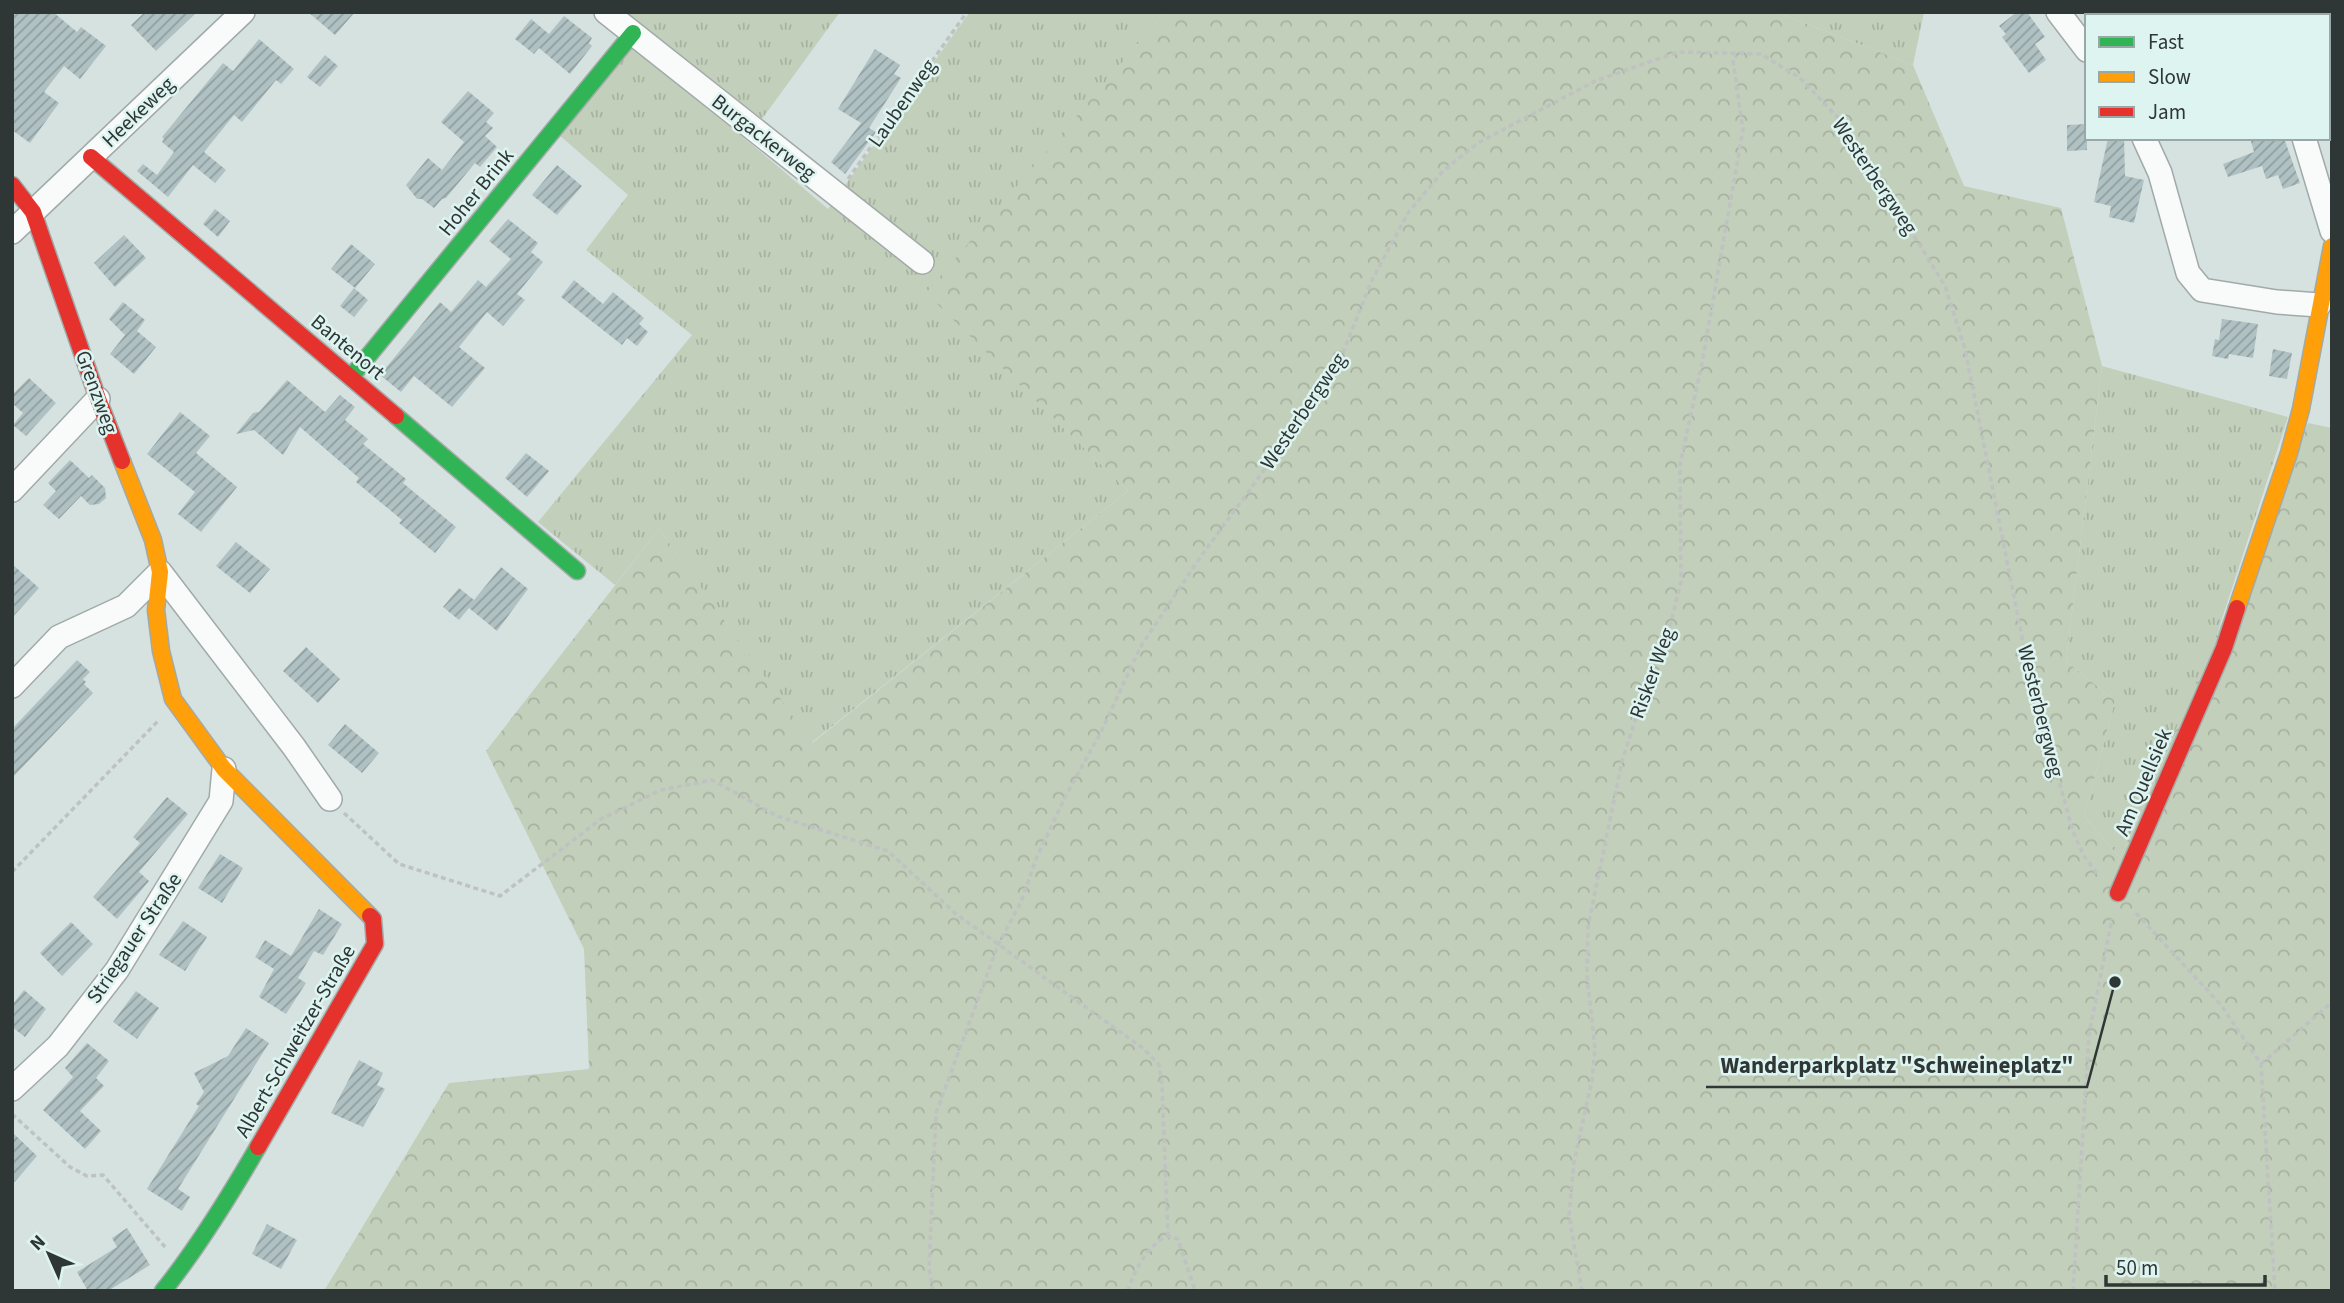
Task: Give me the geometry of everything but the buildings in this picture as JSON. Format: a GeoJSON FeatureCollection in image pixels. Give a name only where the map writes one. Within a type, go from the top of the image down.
{"type":"FeatureCollection","features":[{"type":"Feature","properties":{"kind":"street","name":"Heekeweg"},"geometry":{"type":"LineString","coordinates":[[12,232],[243,12]]}},
{"type":"Feature","properties":{"kind":"street","name":"Burgackerweg"},"geometry":{"type":"LineString","coordinates":[[606,12],[922,261]]}},
{"type":"Feature","properties":{"kind":"street"},"geometry":{"type":"LineString","coordinates":[[2058,12],[2085,47]]}},
{"type":"Feature","properties":{"kind":"street","name":"Hoher Brink"},"geometry":{"type":"LineString","coordinates":[[351,377],[634,33]]}},
{"type":"Feature","properties":{"kind":"street"},"geometry":{"type":"LineString","coordinates":[[2145,140],[2160,173],[2188,273],[2203,290],[2277,302],[2319,305]]}},
{"type":"Feature","properties":{"kind":"street"},"geometry":{"type":"LineString","coordinates":[[2305,140],[2332,231]]}},
{"type":"Feature","properties":{"kind":"street","name":"Bantenort"},"geometry":{"type":"LineString","coordinates":[[91,157],[577,570]]}},
{"type":"Feature","properties":{"kind":"street","name":"Grenzweg"},"geometry":{"type":"LineString","coordinates":[[12,185],[33,212],[98,398],[153,540],[160,572],[156,610],[161,651],[173,699],[224,769],[248,794]]}},
{"type":"Feature","properties":{"kind":"street","name":"Am Quellsiek"},"geometry":{"type":"LineString","coordinates":[[2118,893],[2224,649],[2295,431],[2332,246]]}},
{"type":"Feature","properties":{"kind":"street"},"geometry":{"type":"LineString","coordinates":[[12,490],[98,398]]}},
{"type":"Feature","properties":{"kind":"street"},"geometry":{"type":"LineString","coordinates":[[12,686],[59,637],[126,607],[160,572]]}},
{"type":"Feature","properties":{"kind":"street","name":"Grenzweg"},"geometry":{"type":"LineString","coordinates":[[160,572],[294,747],[330,799]]}},
{"type":"Feature","properties":{"kind":"street","name":"Striegauer Straße"},"geometry":{"type":"LineString","coordinates":[[12,1089],[58,1046],[117,970],[221,801],[224,769]]}},
{"type":"Feature","properties":{"kind":"street","name":"Albert-Schweitzer-Straße"},"geometry":{"type":"LineString","coordinates":[[163,1291],[232,1194],[374,944],[373,919],[248,794]]}},
{"type":"Feature","properties":{"kind":"path","name":"Laubenweg"},"geometry":{"type":"LineString","coordinates":[[837,195],[967,12]]}},
{"type":"Feature","properties":{"kind":"path","name":"Westerbergweg"},"geometry":{"type":"LineString","coordinates":[[933,1291],[929,1268],[936,1113],[998,946],[1021,902],[1036,859],[1066,795],[1101,732],[1141,646],[1199,559],[1292,432],[1342,355],[1372,281],[1408,213],[1443,170],[1478,143],[1595,81],[1678,52],[1761,54],[1800,78],[1846,126],[1945,286],[1965,349],[2028,667],[2073,832],[2084,856],[2099,876],[2118,893],[2221,1005],[2261,1064]]}},
{"type":"Feature","properties":{"kind":"path","name":"Risker Weg"},"geometry":{"type":"LineString","coordinates":[[1582,1291],[1569,1216],[1574,1162],[1592,1080],[1595,1048],[1587,976],[1588,927],[1622,761],[1653,664],[1671,622],[1681,582],[1680,465],[1702,363],[1744,130],[1733,60],[1736,54]]}},
{"type":"Feature","properties":{"kind":"path"},"geometry":{"type":"LineString","coordinates":[[12,872],[159,720],[173,699]]}},
{"type":"Feature","properties":{"kind":"path"},"geometry":{"type":"LineString","coordinates":[[330,799],[399,864],[500,896],[601,820],[661,790],[712,780],[777,816],[888,851],[956,914],[1144,1049],[1159,1065],[1168,1236]]}},
{"type":"Feature","properties":{"kind":"path"},"geometry":{"type":"LineString","coordinates":[[2073,1291],[2089,1034],[2118,893]]}},
{"type":"Feature","properties":{"kind":"path"},"geometry":{"type":"LineString","coordinates":[[2275,1291],[2261,1064],[2332,1002]]}},
{"type":"Feature","properties":{"kind":"path"},"geometry":{"type":"LineString","coordinates":[[12,1114],[70,1167],[86,1176],[103,1175],[182,1267]]}},
{"type":"Feature","properties":{"kind":"path"},"geometry":{"type":"LineString","coordinates":[[1128,1291],[1131,1278],[1145,1258],[1160,1239],[1168,1236],[1178,1239],[1195,1291]]}},
{"type":"Feature","properties":{"kind":"green space"},"geometry":{"type":"Polygon","coordinates":[[[618,12],[840,12],[759,123],[618,12]]]}},
{"type":"Feature","properties":{"kind":"green space"},"geometry":{"type":"Polygon","coordinates":[[[970,12],[1165,12],[927,293],[1128,491],[811,743],[659,529],[615,585],[538,522],[692,335],[586,250],[628,195],[558,134],[632,43],[828,209],[970,12]]]}},
{"type":"Feature","properties":{"kind":"green space"},"geometry":{"type":"Polygon","coordinates":[[[1165,12],[1776,12],[1913,65],[1964,186],[2061,208],[2102,366],[2066,661],[2115,701],[2084,816],[2120,858],[2308,423],[2332,428],[2332,1291],[324,1291],[449,1083],[589,1069],[584,949],[486,751],[659,529],[812,743],[1128,491],[926,293],[1165,12]]]}},
{"type":"Feature","properties":{"kind":"green space"},"geometry":{"type":"Polygon","coordinates":[[[1776,12],[1924,12],[1913,65],[1776,12]]]}},
{"type":"Feature","properties":{"kind":"green space"},"geometry":{"type":"Polygon","coordinates":[[[2102,366],[2288,417],[2214,643],[2120,858],[2084,816],[2115,701],[2066,661],[2102,366]]]}},
{"type":"Feature","properties":{"kind":"traffic: fast"},"geometry":{"type":"LineString","coordinates":[[351,377],[633,33]]}},
{"type":"Feature","properties":{"kind":"traffic: fast"},"geometry":{"type":"LineString","coordinates":[[396,416],[577,571]]}},
{"type":"Feature","properties":{"kind":"traffic: fast"},"geometry":{"type":"LineString","coordinates":[[163,1291],[213,1221],[258,1147]]}},
{"type":"Feature","properties":{"kind":"traffic: slow"},"geometry":{"type":"LineString","coordinates":[[2237,608],[2301,409],[2332,246]]}},
{"type":"Feature","properties":{"kind":"traffic: slow"},"geometry":{"type":"LineString","coordinates":[[122,461],[153,540],[160,572],[156,610],[161,651],[173,699],[224,769],[370,916]]}},
{"type":"Feature","properties":{"kind":"traffic: jam"},"geometry":{"type":"LineString","coordinates":[[91,157],[396,416]]}},
{"type":"Feature","properties":{"kind":"traffic: jam"},"geometry":{"type":"LineString","coordinates":[[12,185],[33,212],[122,461]]}},
{"type":"Feature","properties":{"kind":"traffic: jam"},"geometry":{"type":"LineString","coordinates":[[2118,893],[2224,648],[2237,608]]}},
{"type":"Feature","properties":{"kind":"traffic: jam"},"geometry":{"type":"LineString","coordinates":[[258,1147],[375,944],[373,919],[370,916]]}},
{"type":"Feature","properties":{"kind":"place","name":"Wanderparkplatz \"Schweineplatz\""},"geometry":{"type":"Point","coordinates":[2115,982]}}]}
